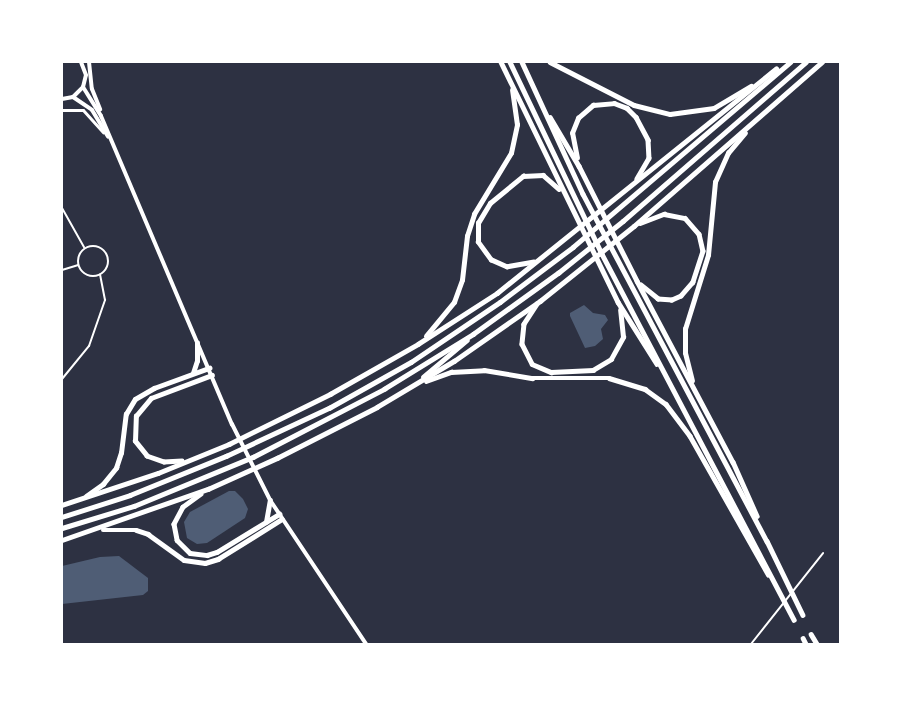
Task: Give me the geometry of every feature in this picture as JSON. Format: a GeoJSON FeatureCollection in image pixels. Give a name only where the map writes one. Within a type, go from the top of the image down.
{"type":"FeatureCollection","features":[{"type":"Feature","properties":{"kind":"highway"},"geometry":{"type":"LineString","coordinates":[[501,62],[618,302],[670,383]]}},
{"type":"Feature","properties":{"kind":"highway"},"geometry":{"type":"LineString","coordinates":[[510,62],[602,254],[794,620]]}},
{"type":"Feature","properties":{"kind":"highway"},"geometry":{"type":"LineString","coordinates":[[522,62],[625,276],[767,541],[803,615]]}},
{"type":"Feature","properties":{"kind":"highway"},"geometry":{"type":"LineString","coordinates":[[550,62],[628,102],[670,114],[714,108],[789,62]]}},
{"type":"Feature","properties":{"kind":"highway"},"geometry":{"type":"LineString","coordinates":[[62,517],[183,475],[329,408],[457,332],[618,211],[789,62]]}},
{"type":"Feature","properties":{"kind":"highway"},"geometry":{"type":"LineString","coordinates":[[407,390],[473,334],[623,221],[806,62]]}},
{"type":"Feature","properties":{"kind":"highway"},"geometry":{"type":"LineString","coordinates":[[407,390],[477,346],[540,301],[634,226],[822,62]]}},
{"type":"Feature","properties":{"kind":"highway"},"geometry":{"type":"LineString","coordinates":[[62,506],[194,459],[302,409],[418,344],[497,293],[776,69]]}},
{"type":"Feature","properties":{"kind":"highway"},"geometry":{"type":"LineString","coordinates":[[418,344],[440,323],[454,302],[462,280],[467,236],[474,214],[511,153],[517,125],[510,82]]}},
{"type":"Feature","properties":{"kind":"highway"},"geometry":{"type":"LineString","coordinates":[[536,94],[579,166],[693,386],[744,485],[767,541]]}},
{"type":"Feature","properties":{"kind":"highway"},"geometry":{"type":"LineString","coordinates":[[579,166],[572,142],[574,126],[584,111],[593,105],[614,103],[627,108],[636,117],[648,140],[649,158],[632,185]]}},
{"type":"Feature","properties":{"kind":"highway"},"geometry":{"type":"LineString","coordinates":[[693,386],[685,353],[685,329],[708,255],[715,182],[728,153],[753,123]]}},
{"type":"Feature","properties":{"kind":"highway"},"geometry":{"type":"LineString","coordinates":[[538,261],[507,267],[491,260],[478,242],[479,218],[490,202],[517,179],[529,174],[539,174],[552,180],[566,199]]}},
{"type":"Feature","properties":{"kind":"highway"},"geometry":{"type":"LineString","coordinates":[[634,226],[654,217],[675,215],[685,218],[694,226],[703,244],[695,277],[681,296],[672,300],[658,299],[637,281]]}},
{"type":"Feature","properties":{"kind":"highway"},"geometry":{"type":"LineString","coordinates":[[540,301],[524,324],[522,344],[529,360],[537,367],[558,373],[593,370],[606,364],[616,354],[624,332],[618,302]]}},
{"type":"Feature","properties":{"kind":"highway"},"geometry":{"type":"LineString","coordinates":[[62,528],[134,506],[253,457],[384,389],[473,334]]}},
{"type":"Feature","properties":{"kind":"highway"},"geometry":{"type":"LineString","coordinates":[[193,374],[197,361],[197,344]]}},
{"type":"Feature","properties":{"kind":"highway"},"geometry":{"type":"LineString","coordinates":[[81,499],[103,484],[116,468],[121,453],[126,414],[135,399],[154,388],[209,368]]}},
{"type":"Feature","properties":{"kind":"highway"},"geometry":{"type":"LineString","coordinates":[[62,540],[208,489],[278,458],[440,375],[467,369],[532,378],[609,378],[645,389],[666,404],[690,436],[740,528],[783,599]]}},
{"type":"Feature","properties":{"kind":"highway"},"geometry":{"type":"LineString","coordinates":[[194,459],[164,462],[147,456],[135,441],[135,420],[140,409],[152,398],[212,375]]}},
{"type":"Feature","properties":{"kind":"highway"},"geometry":{"type":"LineString","coordinates":[[208,489],[188,501],[176,517],[174,531],[177,540],[190,554],[207,555],[217,552],[280,516]]}},
{"type":"Feature","properties":{"kind":"highway"},"geometry":{"type":"LineString","coordinates":[[266,522],[270,500]]}},
{"type":"Feature","properties":{"kind":"highway"},"geometry":{"type":"LineString","coordinates":[[95,530],[136,530],[148,534],[184,560],[205,563],[218,559],[280,516]]}},
{"type":"Feature","properties":{"kind":"highway"},"geometry":{"type":"LineString","coordinates":[[811,634],[817,645]]}},
{"type":"Feature","properties":{"kind":"highway"},"geometry":{"type":"LineString","coordinates":[[803,638],[806,645]]}},
{"type":"Feature","properties":{"kind":"main road"},"geometry":{"type":"LineString","coordinates":[[62,99],[73,97],[83,87],[86,75],[81,62]]}},
{"type":"Feature","properties":{"kind":"main road"},"geometry":{"type":"LineString","coordinates":[[89,62],[92,89],[109,138],[237,434],[270,500],[366,645]]}},
{"type":"Feature","properties":{"kind":"main road"},"geometry":{"type":"LineString","coordinates":[[83,87],[101,116]]}},
{"type":"Feature","properties":{"kind":"main road"},"geometry":{"type":"LineString","coordinates":[[73,97],[92,110],[109,138]]}},
{"type":"Feature","properties":{"kind":"street"},"geometry":{"type":"LineString","coordinates":[[62,110],[84,110],[104,132]]}},
{"type":"Feature","properties":{"kind":"street"},"geometry":{"type":"LineString","coordinates":[[62,208],[85,248]]}},
{"type":"Feature","properties":{"kind":"street"},"geometry":{"type":"LineString","coordinates":[[62,379],[88,346],[105,300],[100,274],[108,263],[106,253],[99,247],[85,248],[79,255],[78,265]]}},
{"type":"Feature","properties":{"kind":"street"},"geometry":{"type":"LineString","coordinates":[[62,270],[78,265]]}},
{"type":"Feature","properties":{"kind":"street"},"geometry":{"type":"LineString","coordinates":[[78,265],[87,274],[100,274]]}},
{"type":"Feature","properties":{"kind":"street"},"geometry":{"type":"LineString","coordinates":[[751,645],[823,553]]}},
{"type":"Feature","properties":{"kind":"water"},"geometry":{"type":"Polygon","coordinates":[[[584,305],[593,313],[605,315],[608,320],[601,329],[603,339],[595,346],[585,348],[570,316],[570,313],[584,305]]]}},
{"type":"Feature","properties":{"kind":"water"},"geometry":{"type":"Polygon","coordinates":[[[229,491],[235,491],[243,499],[248,509],[245,518],[207,543],[197,544],[187,538],[184,522],[190,512],[229,491]]]}},
{"type":"Feature","properties":{"kind":"water"},"geometry":{"type":"Polygon","coordinates":[[[119,556],[148,578],[148,591],[143,595],[62,604],[62,566],[100,557],[119,556]]]}}]}
